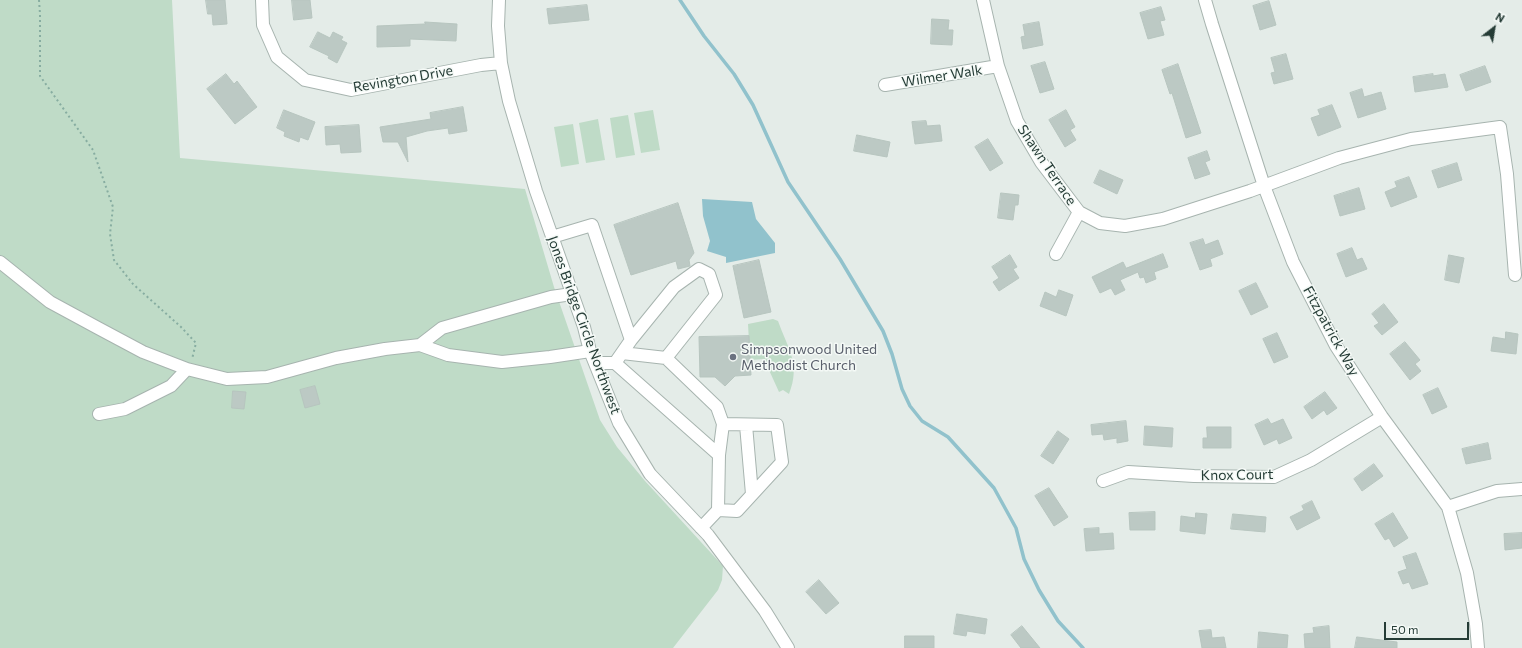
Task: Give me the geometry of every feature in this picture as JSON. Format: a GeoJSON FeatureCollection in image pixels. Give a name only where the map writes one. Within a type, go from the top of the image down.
{"type":"FeatureCollection","features":[{"type":"Feature","properties":{"kind":"street","name":"Revington Drive"},"geometry":{"type":"LineString","coordinates":[[262,0],[263,25],[277,57],[305,80],[352,90],[481,65],[501,63]]}},
{"type":"Feature","properties":{"kind":"street","name":"Jones Bridge Circle Northwest"},"geometry":{"type":"LineString","coordinates":[[499,0],[498,26],[501,63],[509,100],[536,191],[590,351],[619,423],[650,474],[701,528],[765,611],[788,648]]}},
{"type":"Feature","properties":{"kind":"street","name":"Shawn Terrace"},"geometry":{"type":"LineString","coordinates":[[983,0],[998,66],[1017,121],[1041,162],[1079,212],[1100,223],[1125,226],[1163,219],[1264,186],[1339,158],[1411,139],[1500,127],[1507,174],[1515,275]]}},
{"type":"Feature","properties":{"kind":"street","name":"Fitzpatrick Way"},"geometry":{"type":"LineString","coordinates":[[1205,0],[1264,186],[1293,262],[1336,346],[1382,417],[1448,507],[1467,573],[1476,624],[1478,648]]}},
{"type":"Feature","properties":{"kind":"street","name":"Wilmer Walk"},"geometry":{"type":"LineString","coordinates":[[885,85],[998,66]]}},
{"type":"Feature","properties":{"kind":"street"},"geometry":{"type":"LineString","coordinates":[[1056,254],[1079,212]]}},
{"type":"Feature","properties":{"kind":"street"},"geometry":{"type":"LineString","coordinates":[[552,237],[592,225],[631,340]]}},
{"type":"Feature","properties":{"kind":"street"},"geometry":{"type":"LineString","coordinates":[[0,262],[50,302],[143,352],[188,370],[227,379],[267,377],[336,358],[385,349],[420,345],[448,355],[502,362],[590,351]]}},
{"type":"Feature","properties":{"kind":"street"},"geometry":{"type":"LineString","coordinates":[[618,358],[674,287],[699,269],[709,274],[716,295],[666,358]]}},
{"type":"Feature","properties":{"kind":"street"},"geometry":{"type":"LineString","coordinates":[[420,345],[442,328],[551,297],[572,294]]}},
{"type":"Feature","properties":{"kind":"street"},"geometry":{"type":"LineString","coordinates":[[618,358],[719,455]]}},
{"type":"Feature","properties":{"kind":"street"},"geometry":{"type":"LineString","coordinates":[[595,363],[618,358],[666,358],[717,407],[723,424],[719,455],[718,510],[701,528]]}},
{"type":"Feature","properties":{"kind":"street"},"geometry":{"type":"LineString","coordinates":[[99,414],[125,409],[171,386],[188,370]]}},
{"type":"Feature","properties":{"kind":"street","name":"Knox Court"},"geometry":{"type":"LineString","coordinates":[[1103,481],[1128,472],[1194,476],[1274,477],[1311,460],[1382,417]]}},
{"type":"Feature","properties":{"kind":"street"},"geometry":{"type":"LineString","coordinates":[[718,510],[736,511],[782,462],[777,425],[723,424]]}},
{"type":"Feature","properties":{"kind":"street"},"geometry":{"type":"LineString","coordinates":[[746,425],[752,494]]}},
{"type":"Feature","properties":{"kind":"street"},"geometry":{"type":"LineString","coordinates":[[1448,507],[1497,491],[1522,489]]}},
{"type":"Feature","properties":{"kind":"path"},"geometry":{"type":"LineString","coordinates":[[38,0],[40,14],[40,76],[93,150],[113,207],[110,234],[114,260],[132,284],[182,327],[196,343],[188,370]]}},
{"type":"Feature","properties":{"kind":"green space"},"geometry":{"type":"Polygon","coordinates":[[[0,0],[172,0],[180,158],[525,189],[554,287],[600,420],[617,447],[645,481],[723,566],[722,580],[718,590],[673,648],[0,648],[0,0]]]}},
{"type":"Feature","properties":{"kind":"green space"},"geometry":{"type":"Polygon","coordinates":[[[653,110],[660,150],[641,153],[634,113],[653,110]]]}},
{"type":"Feature","properties":{"kind":"green space"},"geometry":{"type":"Polygon","coordinates":[[[628,115],[635,155],[616,158],[610,118],[628,115]]]}},
{"type":"Feature","properties":{"kind":"green space"},"geometry":{"type":"Polygon","coordinates":[[[598,119],[605,160],[586,163],[579,123],[598,119]]]}},
{"type":"Feature","properties":{"kind":"green space"},"geometry":{"type":"Polygon","coordinates":[[[573,124],[579,164],[561,167],[554,127],[573,124]]]}},
{"type":"Feature","properties":{"kind":"green space"},"geometry":{"type":"Polygon","coordinates":[[[773,319],[778,321],[792,357],[794,374],[789,394],[783,390],[779,392],[764,359],[750,360],[748,324],[773,319]]]}},
{"type":"Feature","properties":{"kind":"water"},"geometry":{"type":"Polygon","coordinates":[[[702,199],[752,202],[756,219],[775,243],[775,253],[726,263],[726,257],[707,251],[710,241],[703,216],[702,199]]]}},
{"type":"Feature","properties":{"kind":"building"},"geometry":{"type":"Polygon","coordinates":[[[206,0],[225,0],[227,24],[213,25],[212,14],[208,14],[206,0]]]}},
{"type":"Feature","properties":{"kind":"building"},"geometry":{"type":"Polygon","coordinates":[[[292,0],[310,0],[312,18],[294,20],[292,0]]]}},
{"type":"Feature","properties":{"kind":"building"},"geometry":{"type":"Polygon","coordinates":[[[1269,1],[1276,25],[1260,30],[1253,6],[1269,1]]]}},
{"type":"Feature","properties":{"kind":"building"},"geometry":{"type":"Polygon","coordinates":[[[587,5],[589,20],[549,24],[547,9],[587,5]]]}},
{"type":"Feature","properties":{"kind":"building"},"geometry":{"type":"Polygon","coordinates":[[[1161,7],[1165,20],[1160,21],[1164,35],[1148,39],[1140,13],[1161,7]]]}},
{"type":"Feature","properties":{"kind":"building"},"geometry":{"type":"Polygon","coordinates":[[[932,19],[949,20],[948,30],[953,30],[952,45],[931,44],[932,19]]]}},
{"type":"Feature","properties":{"kind":"building"},"geometry":{"type":"Polygon","coordinates":[[[425,22],[457,24],[456,41],[410,39],[410,46],[377,47],[377,26],[425,24],[425,22]]]}},
{"type":"Feature","properties":{"kind":"building"},"geometry":{"type":"Polygon","coordinates":[[[1039,22],[1043,45],[1023,49],[1021,37],[1025,36],[1023,25],[1039,22]]]}},
{"type":"Feature","properties":{"kind":"building"},"geometry":{"type":"Polygon","coordinates":[[[318,32],[330,38],[333,32],[343,37],[341,40],[347,43],[337,63],[328,58],[329,56],[310,47],[318,32]]]}},
{"type":"Feature","properties":{"kind":"building"},"geometry":{"type":"Polygon","coordinates":[[[1286,54],[1293,79],[1274,84],[1271,73],[1275,72],[1271,58],[1286,54]]]}},
{"type":"Feature","properties":{"kind":"building"},"geometry":{"type":"Polygon","coordinates":[[[1045,62],[1054,89],[1040,93],[1031,66],[1045,62]]]}},
{"type":"Feature","properties":{"kind":"building"},"geometry":{"type":"Polygon","coordinates":[[[1178,64],[1201,133],[1186,138],[1172,93],[1170,94],[1162,70],[1178,64]]]}},
{"type":"Feature","properties":{"kind":"building"},"geometry":{"type":"Polygon","coordinates":[[[1485,66],[1491,82],[1466,91],[1460,75],[1485,66]]]}},
{"type":"Feature","properties":{"kind":"building"},"geometry":{"type":"Polygon","coordinates":[[[226,74],[234,84],[237,81],[257,107],[235,124],[207,89],[226,74]]]}},
{"type":"Feature","properties":{"kind":"building"},"geometry":{"type":"Polygon","coordinates":[[[1433,74],[1433,76],[1445,74],[1448,87],[1415,92],[1413,77],[1433,74]]]}},
{"type":"Feature","properties":{"kind":"building"},"geometry":{"type":"Polygon","coordinates":[[[1362,89],[1364,97],[1381,92],[1386,109],[1358,118],[1350,93],[1362,89]]]}},
{"type":"Feature","properties":{"kind":"building"},"geometry":{"type":"Polygon","coordinates":[[[1332,105],[1341,127],[1318,136],[1311,118],[1320,115],[1318,110],[1332,105]]]}},
{"type":"Feature","properties":{"kind":"building"},"geometry":{"type":"Polygon","coordinates":[[[463,107],[467,131],[449,134],[448,128],[427,131],[406,137],[408,162],[398,142],[383,142],[380,127],[431,119],[430,113],[463,107]]]}},
{"type":"Feature","properties":{"kind":"building"},"geometry":{"type":"Polygon","coordinates":[[[284,110],[315,122],[308,140],[300,137],[299,142],[284,136],[285,132],[277,128],[284,110]]]}},
{"type":"Feature","properties":{"kind":"building"},"geometry":{"type":"Polygon","coordinates":[[[1066,110],[1075,127],[1070,130],[1076,140],[1065,147],[1049,120],[1066,110]]]}},
{"type":"Feature","properties":{"kind":"building"},"geometry":{"type":"Polygon","coordinates":[[[926,121],[927,126],[940,125],[942,141],[915,144],[912,122],[926,121]]]}},
{"type":"Feature","properties":{"kind":"building"},"geometry":{"type":"Polygon","coordinates":[[[359,125],[361,152],[341,153],[340,144],[326,145],[325,127],[359,125]]]}},
{"type":"Feature","properties":{"kind":"building"},"geometry":{"type":"Polygon","coordinates":[[[857,135],[890,142],[887,157],[854,151],[857,135]]]}},
{"type":"Feature","properties":{"kind":"building"},"geometry":{"type":"Polygon","coordinates":[[[988,139],[1003,163],[990,171],[975,147],[988,139]]]}},
{"type":"Feature","properties":{"kind":"building"},"geometry":{"type":"Polygon","coordinates":[[[1207,151],[1210,160],[1205,162],[1210,174],[1195,179],[1188,158],[1207,151]]]}},
{"type":"Feature","properties":{"kind":"building"},"geometry":{"type":"Polygon","coordinates":[[[1457,163],[1462,180],[1438,188],[1432,171],[1457,163]]]}},
{"type":"Feature","properties":{"kind":"building"},"geometry":{"type":"Polygon","coordinates":[[[1100,170],[1123,180],[1117,194],[1094,183],[1100,170]]]}},
{"type":"Feature","properties":{"kind":"building"},"geometry":{"type":"Polygon","coordinates":[[[1409,177],[1417,197],[1391,207],[1385,192],[1397,187],[1395,182],[1409,177]]]}},
{"type":"Feature","properties":{"kind":"building"},"geometry":{"type":"Polygon","coordinates":[[[1359,188],[1365,209],[1340,216],[1334,196],[1359,188]]]}},
{"type":"Feature","properties":{"kind":"building"},"geometry":{"type":"Polygon","coordinates":[[[1001,193],[1019,195],[1018,205],[1015,205],[1013,220],[998,218],[1001,193]]]}},
{"type":"Feature","properties":{"kind":"building"},"geometry":{"type":"Polygon","coordinates":[[[678,203],[694,253],[689,260],[690,266],[678,269],[676,261],[631,275],[614,225],[678,203]]]}},
{"type":"Feature","properties":{"kind":"building"},"geometry":{"type":"Polygon","coordinates":[[[1203,239],[1205,245],[1218,240],[1223,254],[1210,259],[1212,266],[1200,270],[1190,243],[1203,239]]]}},
{"type":"Feature","properties":{"kind":"building"},"geometry":{"type":"Polygon","coordinates":[[[1352,248],[1357,260],[1362,258],[1367,269],[1346,277],[1337,254],[1352,248]]]}},
{"type":"Feature","properties":{"kind":"building"},"geometry":{"type":"Polygon","coordinates":[[[1163,254],[1168,267],[1154,272],[1156,279],[1146,283],[1144,277],[1140,278],[1138,272],[1120,280],[1125,290],[1115,295],[1111,288],[1100,293],[1092,277],[1123,262],[1126,268],[1163,254]]]}},
{"type":"Feature","properties":{"kind":"building"},"geometry":{"type":"Polygon","coordinates":[[[1010,255],[1017,267],[1013,269],[1019,278],[999,291],[993,282],[999,278],[992,267],[1010,255]]]}},
{"type":"Feature","properties":{"kind":"building"},"geometry":{"type":"Polygon","coordinates":[[[1449,255],[1464,258],[1459,283],[1445,280],[1449,255]]]}},
{"type":"Feature","properties":{"kind":"building"},"geometry":{"type":"Polygon","coordinates":[[[759,260],[771,312],[744,318],[733,266],[759,260]]]}},
{"type":"Feature","properties":{"kind":"building"},"geometry":{"type":"Polygon","coordinates":[[[1256,283],[1268,307],[1251,315],[1239,291],[1256,283]]]}},
{"type":"Feature","properties":{"kind":"building"},"geometry":{"type":"Polygon","coordinates":[[[1059,290],[1073,295],[1066,316],[1040,306],[1045,292],[1056,297],[1059,290]]]}},
{"type":"Feature","properties":{"kind":"building"},"geometry":{"type":"Polygon","coordinates":[[[1384,304],[1398,322],[1382,335],[1374,326],[1379,323],[1372,314],[1384,304]]]}},
{"type":"Feature","properties":{"kind":"building"},"geometry":{"type":"Polygon","coordinates":[[[1506,332],[1518,334],[1516,354],[1491,351],[1493,337],[1505,339],[1506,332]]]}},
{"type":"Feature","properties":{"kind":"building"},"geometry":{"type":"Polygon","coordinates":[[[1277,333],[1288,357],[1274,363],[1263,339],[1277,333]]]}},
{"type":"Feature","properties":{"kind":"building"},"geometry":{"type":"Polygon","coordinates":[[[749,336],[751,375],[735,376],[725,386],[715,377],[700,377],[699,337],[749,336]]]}},
{"type":"Feature","properties":{"kind":"building"},"geometry":{"type":"Polygon","coordinates":[[[1405,342],[1420,360],[1415,364],[1421,371],[1410,380],[1390,354],[1405,342]]]}},
{"type":"Feature","properties":{"kind":"building"},"geometry":{"type":"Polygon","coordinates":[[[315,386],[320,404],[305,408],[300,390],[315,386]]]}},
{"type":"Feature","properties":{"kind":"building"},"geometry":{"type":"Polygon","coordinates":[[[1438,388],[1447,407],[1432,414],[1423,395],[1438,388]]]}},
{"type":"Feature","properties":{"kind":"building"},"geometry":{"type":"Polygon","coordinates":[[[233,391],[246,392],[244,409],[232,408],[233,391]]]}},
{"type":"Feature","properties":{"kind":"building"},"geometry":{"type":"Polygon","coordinates":[[[1325,392],[1337,408],[1327,415],[1324,410],[1312,419],[1304,407],[1325,392]]]}},
{"type":"Feature","properties":{"kind":"building"},"geometry":{"type":"Polygon","coordinates":[[[1268,419],[1271,424],[1283,419],[1292,438],[1279,444],[1277,439],[1264,445],[1255,425],[1268,419]]]}},
{"type":"Feature","properties":{"kind":"building"},"geometry":{"type":"Polygon","coordinates":[[[1126,421],[1128,441],[1117,443],[1117,438],[1104,440],[1103,434],[1092,435],[1091,425],[1126,421]]]}},
{"type":"Feature","properties":{"kind":"building"},"geometry":{"type":"Polygon","coordinates":[[[1145,426],[1173,428],[1172,447],[1144,445],[1145,426]]]}},
{"type":"Feature","properties":{"kind":"building"},"geometry":{"type":"Polygon","coordinates":[[[1207,427],[1231,427],[1231,448],[1203,448],[1203,438],[1207,438],[1207,427]]]}},
{"type":"Feature","properties":{"kind":"building"},"geometry":{"type":"Polygon","coordinates":[[[1058,431],[1069,439],[1053,464],[1041,456],[1058,431]]]}},
{"type":"Feature","properties":{"kind":"building"},"geometry":{"type":"Polygon","coordinates":[[[1488,443],[1491,459],[1466,464],[1462,449],[1488,443]]]}},
{"type":"Feature","properties":{"kind":"building"},"geometry":{"type":"Polygon","coordinates":[[[1374,464],[1383,476],[1362,491],[1354,479],[1374,464]]]}},
{"type":"Feature","properties":{"kind":"building"},"geometry":{"type":"Polygon","coordinates":[[[1049,488],[1068,517],[1054,526],[1035,496],[1049,488]]]}},
{"type":"Feature","properties":{"kind":"building"},"geometry":{"type":"Polygon","coordinates":[[[1312,501],[1320,518],[1297,530],[1290,517],[1304,510],[1302,506],[1312,501]]]}},
{"type":"Feature","properties":{"kind":"building"},"geometry":{"type":"Polygon","coordinates":[[[1155,512],[1155,530],[1130,530],[1129,513],[1155,512]]]}},
{"type":"Feature","properties":{"kind":"building"},"geometry":{"type":"Polygon","coordinates":[[[1196,513],[1207,514],[1205,534],[1180,531],[1181,516],[1195,518],[1196,513]]]}},
{"type":"Feature","properties":{"kind":"building"},"geometry":{"type":"Polygon","coordinates":[[[1393,513],[1408,538],[1394,547],[1389,538],[1385,540],[1375,524],[1393,513]]]}},
{"type":"Feature","properties":{"kind":"building"},"geometry":{"type":"Polygon","coordinates":[[[1233,514],[1266,517],[1265,532],[1231,529],[1233,514]]]}},
{"type":"Feature","properties":{"kind":"building"},"geometry":{"type":"Polygon","coordinates":[[[1099,528],[1099,534],[1113,533],[1114,549],[1086,551],[1084,529],[1099,528]]]}},
{"type":"Feature","properties":{"kind":"building"},"geometry":{"type":"Polygon","coordinates":[[[1522,533],[1522,548],[1505,550],[1504,534],[1522,533]]]}},
{"type":"Feature","properties":{"kind":"building"},"geometry":{"type":"Polygon","coordinates":[[[1416,553],[1428,584],[1412,589],[1409,582],[1403,584],[1398,572],[1407,569],[1403,557],[1416,553]]]}},
{"type":"Feature","properties":{"kind":"building"},"geometry":{"type":"Polygon","coordinates":[[[819,580],[839,603],[826,614],[806,592],[819,580]]]}},
{"type":"Feature","properties":{"kind":"building"},"geometry":{"type":"Polygon","coordinates":[[[957,614],[987,619],[985,634],[967,631],[966,636],[954,634],[957,614]]]}},
{"type":"Feature","properties":{"kind":"building"},"geometry":{"type":"Polygon","coordinates":[[[1022,626],[1040,648],[1021,648],[1011,635],[1022,626]]]}},
{"type":"Feature","properties":{"kind":"building"},"geometry":{"type":"Polygon","coordinates":[[[1329,626],[1330,648],[1305,648],[1304,634],[1314,633],[1313,628],[1329,626]]]}},
{"type":"Feature","properties":{"kind":"building"},"geometry":{"type":"Polygon","coordinates":[[[1211,630],[1212,638],[1224,637],[1226,648],[1202,648],[1199,631],[1211,630]]]}},
{"type":"Feature","properties":{"kind":"building"},"geometry":{"type":"Polygon","coordinates":[[[1259,632],[1288,635],[1287,648],[1258,648],[1259,632]]]}},
{"type":"Feature","properties":{"kind":"building"},"geometry":{"type":"Polygon","coordinates":[[[905,636],[934,636],[934,648],[905,648],[905,636]]]}},
{"type":"Feature","properties":{"kind":"building"},"geometry":{"type":"Polygon","coordinates":[[[1357,637],[1397,642],[1397,648],[1355,648],[1357,637]]]}},
{"type":"Feature","properties":{"kind":"waterway"},"geometry":{"type":"LineString","coordinates":[[680,0],[704,36],[734,74],[753,105],[788,182],[840,259],[883,331],[892,354],[902,389],[910,406],[922,421],[948,437],[994,488],[1016,528],[1024,559],[1039,590],[1058,621],[1083,648]]}},
{"type":"Feature","properties":{"kind":"place","name":"Simpsonwood United Methodist Church"},"geometry":{"type":"Point","coordinates":[733,357]}}]}
